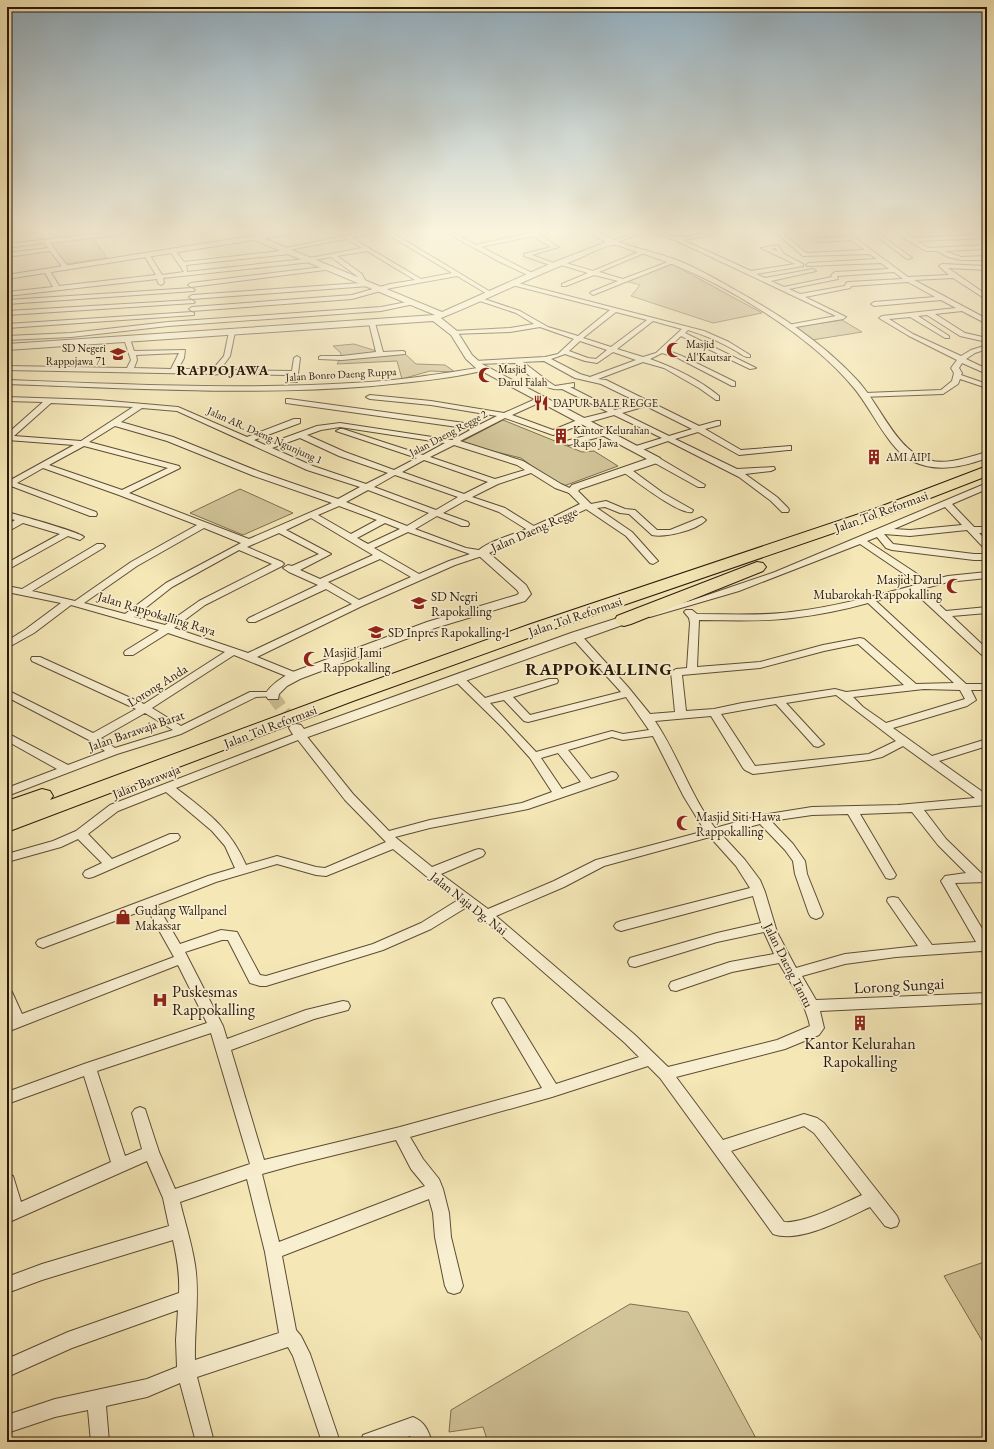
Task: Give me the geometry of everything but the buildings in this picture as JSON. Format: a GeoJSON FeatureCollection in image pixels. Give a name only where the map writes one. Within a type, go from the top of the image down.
{"type":"FeatureCollection","features":[{"type":"Feature","properties":{"kind":"highway","name":"Jalan Tol Reformasi"},"geometry":{"type":"LineString","coordinates":[[7,809],[519,622],[870,505],[987,461]]}},
{"type":"Feature","properties":{"kind":"highway","name":"Jalan Tol Reformasi"},"geometry":{"type":"LineString","coordinates":[[7,824],[346,697],[528,632],[883,511],[943,496],[987,471]]}},
{"type":"Feature","properties":{"kind":"highway"},"geometry":{"type":"LineString","coordinates":[[624,620],[918,503],[943,496]]}},
{"type":"Feature","properties":{"kind":"street"},"geometry":{"type":"LineString","coordinates":[[7,302],[42,300]]}},
{"type":"Feature","properties":{"kind":"street"},"geometry":{"type":"LineString","coordinates":[[7,313],[184,300]]}},
{"type":"Feature","properties":{"kind":"street"},"geometry":{"type":"LineString","coordinates":[[7,326],[188,300]]}},
{"type":"Feature","properties":{"kind":"street"},"geometry":{"type":"LineString","coordinates":[[192,300],[196,322]]}},
{"type":"Feature","properties":{"kind":"street"},"geometry":{"type":"LineString","coordinates":[[405,300],[443,314]]}},
{"type":"Feature","properties":{"kind":"street"},"geometry":{"type":"LineString","coordinates":[[7,347],[435,318],[479,300],[526,316],[540,325],[578,339],[645,359],[689,378],[702,386],[716,398]]}},
{"type":"Feature","properties":{"kind":"street"},"geometry":{"type":"LineString","coordinates":[[576,300],[616,309],[713,336],[748,356]]}},
{"type":"Feature","properties":{"kind":"street"},"geometry":{"type":"LineString","coordinates":[[747,300],[790,326],[842,371],[865,395],[901,448],[914,458],[942,466],[962,464],[987,455]]}},
{"type":"Feature","properties":{"kind":"street"},"geometry":{"type":"LineString","coordinates":[[790,326],[843,317],[808,300]]}},
{"type":"Feature","properties":{"kind":"street"},"geometry":{"type":"LineString","coordinates":[[874,304],[924,300]]}},
{"type":"Feature","properties":{"kind":"street"},"geometry":{"type":"LineString","coordinates":[[945,300],[987,322]]}},
{"type":"Feature","properties":{"kind":"street"},"geometry":{"type":"LineString","coordinates":[[7,338],[71,335],[196,322],[381,309],[412,303]]}},
{"type":"Feature","properties":{"kind":"street"},"geometry":{"type":"LineString","coordinates":[[475,363],[545,359],[560,355],[616,309]]}},
{"type":"Feature","properties":{"kind":"street"},"geometry":{"type":"LineString","coordinates":[[962,309],[882,318],[911,335],[987,372]]}},
{"type":"Feature","properties":{"kind":"street"},"geometry":{"type":"LineString","coordinates":[[927,312],[966,336],[987,340]]}},
{"type":"Feature","properties":{"kind":"street"},"geometry":{"type":"LineString","coordinates":[[910,314],[947,337]]}},
{"type":"Feature","properties":{"kind":"street"},"geometry":{"type":"LineString","coordinates":[[435,318],[454,333],[469,357],[484,369],[701,485]]}},
{"type":"Feature","properties":{"kind":"street"},"geometry":{"type":"LineString","coordinates":[[565,352],[595,362],[599,361],[652,319]]}},
{"type":"Feature","properties":{"kind":"street"},"geometry":{"type":"LineString","coordinates":[[372,323],[380,354]]}},
{"type":"Feature","properties":{"kind":"street"},"geometry":{"type":"LineString","coordinates":[[454,333],[510,330],[540,325]]}},
{"type":"Feature","properties":{"kind":"street"},"geometry":{"type":"LineString","coordinates":[[517,361],[546,384],[555,389],[590,379],[658,354],[687,328]]}},
{"type":"Feature","properties":{"kind":"street"},"geometry":{"type":"LineString","coordinates":[[214,373],[227,356],[232,332]]}},
{"type":"Feature","properties":{"kind":"street"},"geometry":{"type":"LineString","coordinates":[[680,333],[752,368]]}},
{"type":"Feature","properties":{"kind":"street"},"geometry":{"type":"LineString","coordinates":[[127,339],[134,360],[129,371]]}},
{"type":"Feature","properties":{"kind":"street"},"geometry":{"type":"LineString","coordinates":[[865,395],[943,392],[955,382],[958,373],[955,368],[971,352],[987,347]]}},
{"type":"Feature","properties":{"kind":"street"},"geometry":{"type":"LineString","coordinates":[[132,354],[183,351],[181,358],[172,372]]}},
{"type":"Feature","properties":{"kind":"street"},"geometry":{"type":"LineString","coordinates":[[662,351],[680,357],[732,384]]}},
{"type":"Feature","properties":{"kind":"street"},"geometry":{"type":"LineString","coordinates":[[321,358],[342,358],[403,353]]}},
{"type":"Feature","properties":{"kind":"street"},"geometry":{"type":"LineString","coordinates":[[291,388],[297,358]]}},
{"type":"Feature","properties":{"kind":"street"},"geometry":{"type":"LineString","coordinates":[[545,359],[578,376],[603,382],[647,403],[719,440],[740,453],[788,448]]}},
{"type":"Feature","properties":{"kind":"street"},"geometry":{"type":"LineString","coordinates":[[7,368],[214,373],[295,373]]}},
{"type":"Feature","properties":{"kind":"street"},"geometry":{"type":"LineString","coordinates":[[7,438],[50,400],[66,391],[76,369]]}},
{"type":"Feature","properties":{"kind":"street","name":"Jalan Bonro Daeng Ruppa"},"geometry":{"type":"LineString","coordinates":[[7,382],[66,391],[157,397],[396,382],[484,369]]}},
{"type":"Feature","properties":{"kind":"street"},"geometry":{"type":"LineString","coordinates":[[957,376],[987,386]]}},
{"type":"Feature","properties":{"kind":"street"},"geometry":{"type":"LineString","coordinates":[[564,387],[736,472],[774,499],[785,510]]}},
{"type":"Feature","properties":{"kind":"street"},"geometry":{"type":"LineString","coordinates":[[66,391],[142,405]]}},
{"type":"Feature","properties":{"kind":"street"},"geometry":{"type":"LineString","coordinates":[[9,484],[83,443],[157,397]]}},
{"type":"Feature","properties":{"kind":"street","name":"Jalan AR. Daeng Ngunjung 1"},"geometry":{"type":"LineString","coordinates":[[157,397],[183,411],[315,470],[367,487],[465,524]]}},
{"type":"Feature","properties":{"kind":"street"},"geometry":{"type":"LineString","coordinates":[[370,397],[406,400],[505,415],[553,433],[583,421],[647,403]]}},
{"type":"Feature","properties":{"kind":"street"},"geometry":{"type":"LineString","coordinates":[[7,399],[50,400]]}},
{"type":"Feature","properties":{"kind":"street","name":"Jalan Daeng Regge 2"},"geometry":{"type":"LineString","coordinates":[[127,618],[169,585],[243,544],[340,503],[367,487],[425,458],[451,443],[540,399]]}},
{"type":"Feature","properties":{"kind":"street"},"geometry":{"type":"LineString","coordinates":[[381,423],[406,400]]}},
{"type":"Feature","properties":{"kind":"street"},"geometry":{"type":"LineString","coordinates":[[289,401],[381,423],[508,458],[520,463],[558,486],[572,491]]}},
{"type":"Feature","properties":{"kind":"street"},"geometry":{"type":"LineString","coordinates":[[246,440],[297,421]]}},
{"type":"Feature","properties":{"kind":"street"},"geometry":{"type":"LineString","coordinates":[[636,449],[717,422]]}},
{"type":"Feature","properties":{"kind":"street"},"geometry":{"type":"LineString","coordinates":[[115,423],[170,439],[257,474],[340,503],[463,550],[482,553]]}},
{"type":"Feature","properties":{"kind":"street"},"geometry":{"type":"LineString","coordinates":[[266,448],[326,426],[381,423],[482,428]]}},
{"type":"Feature","properties":{"kind":"street"},"geometry":{"type":"LineString","coordinates":[[326,426],[495,482]]}},
{"type":"Feature","properties":{"kind":"street"},"geometry":{"type":"LineString","coordinates":[[569,443],[604,433]]}},
{"type":"Feature","properties":{"kind":"street"},"geometry":{"type":"LineString","coordinates":[[300,435],[342,454],[505,512],[534,530]]}},
{"type":"Feature","properties":{"kind":"street"},"geometry":{"type":"LineString","coordinates":[[7,438],[83,443],[176,468],[122,493]]}},
{"type":"Feature","properties":{"kind":"street","name":"Jalan Daeng Regge"},"geometry":{"type":"LineString","coordinates":[[295,676],[431,625],[512,601],[523,596],[524,591],[522,588],[482,553],[492,547],[588,506],[572,491],[580,486],[656,460]]}},
{"type":"Feature","properties":{"kind":"street"},"geometry":{"type":"LineString","coordinates":[[41,465],[122,493],[202,526],[243,544],[279,564],[324,584],[359,604]]}},
{"type":"Feature","properties":{"kind":"street"},"geometry":{"type":"LineString","coordinates":[[736,472],[771,469]]}},
{"type":"Feature","properties":{"kind":"street"},"geometry":{"type":"LineString","coordinates":[[366,548],[408,529],[464,497],[495,482],[532,470]]}},
{"type":"Feature","properties":{"kind":"street"},"geometry":{"type":"LineString","coordinates":[[626,470],[656,492],[689,510]]}},
{"type":"Feature","properties":{"kind":"street"},"geometry":{"type":"LineString","coordinates":[[9,484],[93,514]]}},
{"type":"Feature","properties":{"kind":"street"},"geometry":{"type":"LineString","coordinates":[[298,732],[624,620],[684,606],[766,577],[879,532],[943,496],[987,486]]}},
{"type":"Feature","properties":{"kind":"street"},"geometry":{"type":"LineString","coordinates":[[943,496],[970,529],[987,546]]}},
{"type":"Feature","properties":{"kind":"street"},"geometry":{"type":"LineString","coordinates":[[588,506],[606,504],[623,511],[632,512],[655,532],[671,533],[702,520]]}},
{"type":"Feature","properties":{"kind":"street"},"geometry":{"type":"LineString","coordinates":[[588,506],[629,534],[653,561]]}},
{"type":"Feature","properties":{"kind":"street"},"geometry":{"type":"LineString","coordinates":[[7,515],[80,537]]}},
{"type":"Feature","properties":{"kind":"street"},"geometry":{"type":"LineString","coordinates":[[312,515],[378,556],[419,578]]}},
{"type":"Feature","properties":{"kind":"street"},"geometry":{"type":"LineString","coordinates":[[7,529],[23,519]]}},
{"type":"Feature","properties":{"kind":"street"},"geometry":{"type":"LineString","coordinates":[[350,538],[384,520]]}},
{"type":"Feature","properties":{"kind":"street"},"geometry":{"type":"LineString","coordinates":[[7,645],[134,564],[202,526]]}},
{"type":"Feature","properties":{"kind":"street"},"geometry":{"type":"LineString","coordinates":[[278,529],[326,555],[292,570]]}},
{"type":"Feature","properties":{"kind":"street"},"geometry":{"type":"LineString","coordinates":[[879,532],[910,533],[970,529],[987,530]]}},
{"type":"Feature","properties":{"kind":"street"},"geometry":{"type":"LineString","coordinates":[[879,532],[889,546],[892,547],[974,557],[987,557]]}},
{"type":"Feature","properties":{"kind":"street"},"geometry":{"type":"LineString","coordinates":[[7,567],[68,533]]}},
{"type":"Feature","properties":{"kind":"street"},"geometry":{"type":"LineString","coordinates":[[860,540],[927,584]]}},
{"type":"Feature","properties":{"kind":"street"},"geometry":{"type":"LineString","coordinates":[[7,598],[16,590],[100,546]]}},
{"type":"Feature","properties":{"kind":"street"},"geometry":{"type":"LineString","coordinates":[[249,657],[289,636],[359,604],[452,563],[466,560],[482,553]]}},
{"type":"Feature","properties":{"kind":"street"},"geometry":{"type":"LineString","coordinates":[[252,620],[378,556]]}},
{"type":"Feature","properties":{"kind":"street"},"geometry":{"type":"LineString","coordinates":[[129,653],[167,629],[202,603],[279,564]]}},
{"type":"Feature","properties":{"kind":"street"},"geometry":{"type":"LineString","coordinates":[[694,617],[757,617],[791,615],[841,607],[948,579],[983,575],[987,583]]}},
{"type":"Feature","properties":{"kind":"street"},"geometry":{"type":"LineString","coordinates":[[914,587],[987,654]]}},
{"type":"Feature","properties":{"kind":"street","name":"Jalan Rappokalling Raya"},"geometry":{"type":"LineString","coordinates":[[16,590],[73,603],[167,629],[233,651],[295,676]]}},
{"type":"Feature","properties":{"kind":"street"},"geometry":{"type":"LineString","coordinates":[[870,600],[963,686],[970,698],[969,702],[885,727]]}},
{"type":"Feature","properties":{"kind":"street"},"geometry":{"type":"LineString","coordinates":[[684,606],[694,617],[695,633],[691,662],[692,671]]}},
{"type":"Feature","properties":{"kind":"street"},"geometry":{"type":"LineString","coordinates":[[944,614],[987,610]]}},
{"type":"Feature","properties":{"kind":"street","name":"Jalan Daeng Tantu"},"geometry":{"type":"LineString","coordinates":[[576,636],[628,693],[647,718],[656,732],[696,808],[713,833],[749,874],[758,890],[768,927],[782,957],[812,1006],[817,1028],[814,1031],[780,1045],[665,1074]]}},
{"type":"Feature","properties":{"kind":"street"},"geometry":{"type":"LineString","coordinates":[[681,715],[676,672],[760,665],[823,648],[860,641],[913,688]]}},
{"type":"Feature","properties":{"kind":"street"},"geometry":{"type":"LineString","coordinates":[[976,645],[987,643]]}},
{"type":"Feature","properties":{"kind":"street","name":"Lorong Anda"},"geometry":{"type":"LineString","coordinates":[[93,738],[146,709],[189,682],[233,651]]}},
{"type":"Feature","properties":{"kind":"street"},"geometry":{"type":"LineString","coordinates":[[36,659],[146,709],[180,730]]}},
{"type":"Feature","properties":{"kind":"street"},"geometry":{"type":"LineString","coordinates":[[273,695],[282,683],[295,676]]}},
{"type":"Feature","properties":{"kind":"street"},"geometry":{"type":"LineString","coordinates":[[458,678],[534,756],[559,794]]}},
{"type":"Feature","properties":{"kind":"street"},"geometry":{"type":"LineString","coordinates":[[483,702],[553,681]]}},
{"type":"Feature","properties":{"kind":"street"},"geometry":{"type":"LineString","coordinates":[[647,718],[714,712],[836,692],[845,695],[913,688],[963,686],[987,687]]}},
{"type":"Feature","properties":{"kind":"street"},"geometry":{"type":"LineString","coordinates":[[7,693],[93,738],[113,752]]}},
{"type":"Feature","properties":{"kind":"street"},"geometry":{"type":"LineString","coordinates":[[506,696],[528,719],[628,693]]}},
{"type":"Feature","properties":{"kind":"street","name":"Jalan Barawaja Barat"},"geometry":{"type":"LineString","coordinates":[[7,792],[113,752],[180,730],[254,694],[273,695]]}},
{"type":"Feature","properties":{"kind":"street"},"geometry":{"type":"LineString","coordinates":[[845,695],[859,709],[987,801]]}},
{"type":"Feature","properties":{"kind":"street"},"geometry":{"type":"LineString","coordinates":[[779,701],[818,744]]}},
{"type":"Feature","properties":{"kind":"street"},"geometry":{"type":"LineString","coordinates":[[714,712],[749,768],[753,770],[869,757],[878,755],[905,741]]}},
{"type":"Feature","properties":{"kind":"street","name":"Jalan Barawaja"},"geometry":{"type":"LineString","coordinates":[[7,858],[57,844],[80,834],[114,808],[168,787],[298,732]]}},
{"type":"Feature","properties":{"kind":"street","name":"Jalan Naja Dg. Nai"},"geometry":{"type":"LineString","coordinates":[[298,732],[345,794],[390,840],[486,916],[624,1034],[651,1059],[665,1074],[718,1148],[781,1231],[807,1225],[873,1198]]}},
{"type":"Feature","properties":{"kind":"street"},"geometry":{"type":"LineString","coordinates":[[534,756],[612,734],[623,737],[656,732]]}},
{"type":"Feature","properties":{"kind":"street"},"geometry":{"type":"LineString","coordinates":[[7,736],[66,769]]}},
{"type":"Feature","properties":{"kind":"street"},"geometry":{"type":"LineString","coordinates":[[931,760],[987,742]]}},
{"type":"Feature","properties":{"kind":"street"},"geometry":{"type":"LineString","coordinates":[[560,748],[588,783]]}},
{"type":"Feature","properties":{"kind":"street"},"geometry":{"type":"LineString","coordinates":[[43,943],[212,879],[242,870],[277,860],[316,871],[326,872],[390,840],[438,822],[516,808],[612,776]]}},
{"type":"Feature","properties":{"kind":"street"},"geometry":{"type":"LineString","coordinates":[[168,787],[208,820],[224,836],[233,849],[242,870]]}},
{"type":"Feature","properties":{"kind":"street"},"geometry":{"type":"LineString","coordinates":[[486,916],[565,881],[600,863],[762,820],[812,811],[915,807],[987,801]]}},
{"type":"Feature","properties":{"kind":"street"},"geometry":{"type":"LineString","coordinates":[[915,807],[942,842],[982,878]]}},
{"type":"Feature","properties":{"kind":"street"},"geometry":{"type":"LineString","coordinates":[[852,810],[890,875]]}},
{"type":"Feature","properties":{"kind":"street"},"geometry":{"type":"LineString","coordinates":[[762,820],[789,847],[799,861],[816,914]]}},
{"type":"Feature","properties":{"kind":"street"},"geometry":{"type":"LineString","coordinates":[[80,834],[111,865]]}},
{"type":"Feature","properties":{"kind":"street"},"geometry":{"type":"LineString","coordinates":[[89,874],[174,837]]}},
{"type":"Feature","properties":{"kind":"street"},"geometry":{"type":"LineString","coordinates":[[430,873],[479,853]]}},
{"type":"Feature","properties":{"kind":"street"},"geometry":{"type":"LineString","coordinates":[[793,974],[845,959],[928,949],[986,947],[946,881],[949,879],[982,878]]}},
{"type":"Feature","properties":{"kind":"street"},"geometry":{"type":"LineString","coordinates":[[621,926],[758,890]]}},
{"type":"Feature","properties":{"kind":"street"},"geometry":{"type":"LineString","coordinates":[[893,900],[901,909],[928,949]]}},
{"type":"Feature","properties":{"kind":"street"},"geometry":{"type":"LineString","coordinates":[[7,996],[12,1024],[179,955],[221,935],[232,935],[255,978],[260,981],[266,981],[378,947],[419,930],[467,901]]}},
{"type":"Feature","properties":{"kind":"street"},"geometry":{"type":"LineString","coordinates":[[150,903],[216,1026],[256,1169],[288,1334],[295,1342],[301,1354],[330,1442]]}},
{"type":"Feature","properties":{"kind":"street"},"geometry":{"type":"LineString","coordinates":[[635,962],[718,938],[753,929],[768,927]]}},
{"type":"Feature","properties":{"kind":"street"},"geometry":{"type":"LineString","coordinates":[[676,986],[730,967],[782,957]]}},
{"type":"Feature","properties":{"kind":"street","name":"Lorong Sungai"},"geometry":{"type":"LineString","coordinates":[[812,1006],[987,998]]}},
{"type":"Feature","properties":{"kind":"street"},"geometry":{"type":"LineString","coordinates":[[500,1003],[552,1091]]}},
{"type":"Feature","properties":{"kind":"street"},"geometry":{"type":"LineString","coordinates":[[223,1047],[311,1014],[343,1006]]}},
{"type":"Feature","properties":{"kind":"street"},"geometry":{"type":"LineString","coordinates":[[7,1098],[89,1068],[216,1026]]}},
{"type":"Feature","properties":{"kind":"street"},"geometry":{"type":"LineString","coordinates":[[171,1198],[256,1169],[298,1157],[400,1133],[552,1091],[651,1059]]}},
{"type":"Feature","properties":{"kind":"street"},"geometry":{"type":"LineString","coordinates":[[89,1068],[120,1166]]}},
{"type":"Feature","properties":{"kind":"street"},"geometry":{"type":"LineString","coordinates":[[140,1113],[151,1152],[171,1198],[187,1264],[188,1298],[185,1340],[186,1372],[205,1442]]}},
{"type":"Feature","properties":{"kind":"street"},"geometry":{"type":"LineString","coordinates":[[718,1148],[804,1120],[808,1121],[819,1128],[891,1221]]}},
{"type":"Feature","properties":{"kind":"street"},"geometry":{"type":"LineString","coordinates":[[400,1133],[413,1157],[431,1180],[435,1189],[454,1286]]}},
{"type":"Feature","properties":{"kind":"street"},"geometry":{"type":"LineString","coordinates":[[7,1181],[11,1214],[151,1152]]}},
{"type":"Feature","properties":{"kind":"street"},"geometry":{"type":"LineString","coordinates":[[272,1252],[435,1189]]}},
{"type":"Feature","properties":{"kind":"street"},"geometry":{"type":"LineString","coordinates":[[7,1284],[178,1231]]}},
{"type":"Feature","properties":{"kind":"street"},"geometry":{"type":"LineString","coordinates":[[7,1368],[68,1341],[188,1298]]}},
{"type":"Feature","properties":{"kind":"street"},"geometry":{"type":"LineString","coordinates":[[7,1424],[55,1408],[147,1388],[186,1372],[290,1338]]}},
{"type":"Feature","properties":{"kind":"street"},"geometry":{"type":"LineString","coordinates":[[96,1400],[100,1442]]}},
{"type":"Feature","properties":{"kind":"street"},"geometry":{"type":"LineString","coordinates":[[370,1442],[413,1426],[419,1432],[423,1442]]}},
{"type":"Feature","properties":{"kind":"shaded area"},"geometry":{"type":"Polygon","coordinates":[[[642,300],[737,300],[762,313],[713,323],[642,300]]]}},
{"type":"Feature","properties":{"kind":"shaded area"},"geometry":{"type":"Polygon","coordinates":[[[842,320],[862,332],[812,340],[796,327],[842,320]]]}},
{"type":"Feature","properties":{"kind":"shaded area"},"geometry":{"type":"Polygon","coordinates":[[[354,344],[386,354],[404,353],[416,364],[445,365],[455,372],[430,371],[402,379],[397,361],[337,364],[341,357],[341,353],[333,346],[354,344]]]}},
{"type":"Feature","properties":{"kind":"shaded area"},"geometry":{"type":"Polygon","coordinates":[[[503,420],[582,452],[594,451],[618,466],[561,487],[521,458],[459,443],[503,420]]]}},
{"type":"Feature","properties":{"kind":"shaded area"},"geometry":{"type":"Polygon","coordinates":[[[240,489],[293,513],[243,535],[190,513],[240,489]]]}},
{"type":"Feature","properties":{"kind":"shaded area"},"geometry":{"type":"Polygon","coordinates":[[[987,1261],[987,1349],[944,1276],[987,1261]]]}},
{"type":"Feature","properties":{"kind":"shaded area"},"geometry":{"type":"Polygon","coordinates":[[[630,1304],[688,1312],[758,1442],[488,1442],[483,1427],[449,1432],[451,1410],[630,1304]]]}},
{"type":"Feature","properties":{"kind":"tunnel"},"geometry":{"type":"LineString","coordinates":[[273,696],[296,728]]}},
{"type":"Feature","properties":{"kind":"place","name":"Masjid Al'Kautsar"},"geometry":{"type":"Point","coordinates":[674,350]}},
{"type":"Feature","properties":{"kind":"place","name":"SD Negeri Rappojawa 71"},"geometry":{"type":"Point","coordinates":[118,354]}},
{"type":"Feature","properties":{"kind":"place","name":"Masjid Darul Falah"},"geometry":{"type":"Point","coordinates":[486,375]}},
{"type":"Feature","properties":{"kind":"place","name":"DAPUR BALE REGGE"},"geometry":{"type":"Point","coordinates":[541,403]}},
{"type":"Feature","properties":{"kind":"place","name":"Kantor Kelurahan Rapo Jawa"},"geometry":{"type":"Point","coordinates":[561,436]}},
{"type":"Feature","properties":{"kind":"place","name":"AMI AIPI"},"geometry":{"type":"Point","coordinates":[874,457]}},
{"type":"Feature","properties":{"kind":"place","name":"Masjid Darul Mubarokah Rappokalling"},"geometry":{"type":"Point","coordinates":[954,586]}},
{"type":"Feature","properties":{"kind":"place","name":"SD Negri Rapokalling"},"geometry":{"type":"Point","coordinates":[419,603]}},
{"type":"Feature","properties":{"kind":"place","name":"SD Inpres Rapokalling 1"},"geometry":{"type":"Point","coordinates":[376,632]}},
{"type":"Feature","properties":{"kind":"place","name":"Masjid Jami Rappokalling"},"geometry":{"type":"Point","coordinates":[311,659]}},
{"type":"Feature","properties":{"kind":"place","name":"Masjid Siti Hawa Rappokalling"},"geometry":{"type":"Point","coordinates":[684,823]}},
{"type":"Feature","properties":{"kind":"place","name":"Gudang Wallpanel Makassar"},"geometry":{"type":"Point","coordinates":[123,917]}},
{"type":"Feature","properties":{"kind":"place","name":"Puskesmas Rappokalling"},"geometry":{"type":"Point","coordinates":[160,1000]}},
{"type":"Feature","properties":{"kind":"place","name":"Kantor Kelurahan Rapokalling"},"geometry":{"type":"Point","coordinates":[860,1023]}},
{"type":"Feature","properties":{"kind":"district","name":"RAPPOJAWA"},"geometry":{"type":"Point","coordinates":[223,370]}},
{"type":"Feature","properties":{"kind":"district","name":"RAPPOKALLING"},"geometry":{"type":"Point","coordinates":[599,669]}}]}
